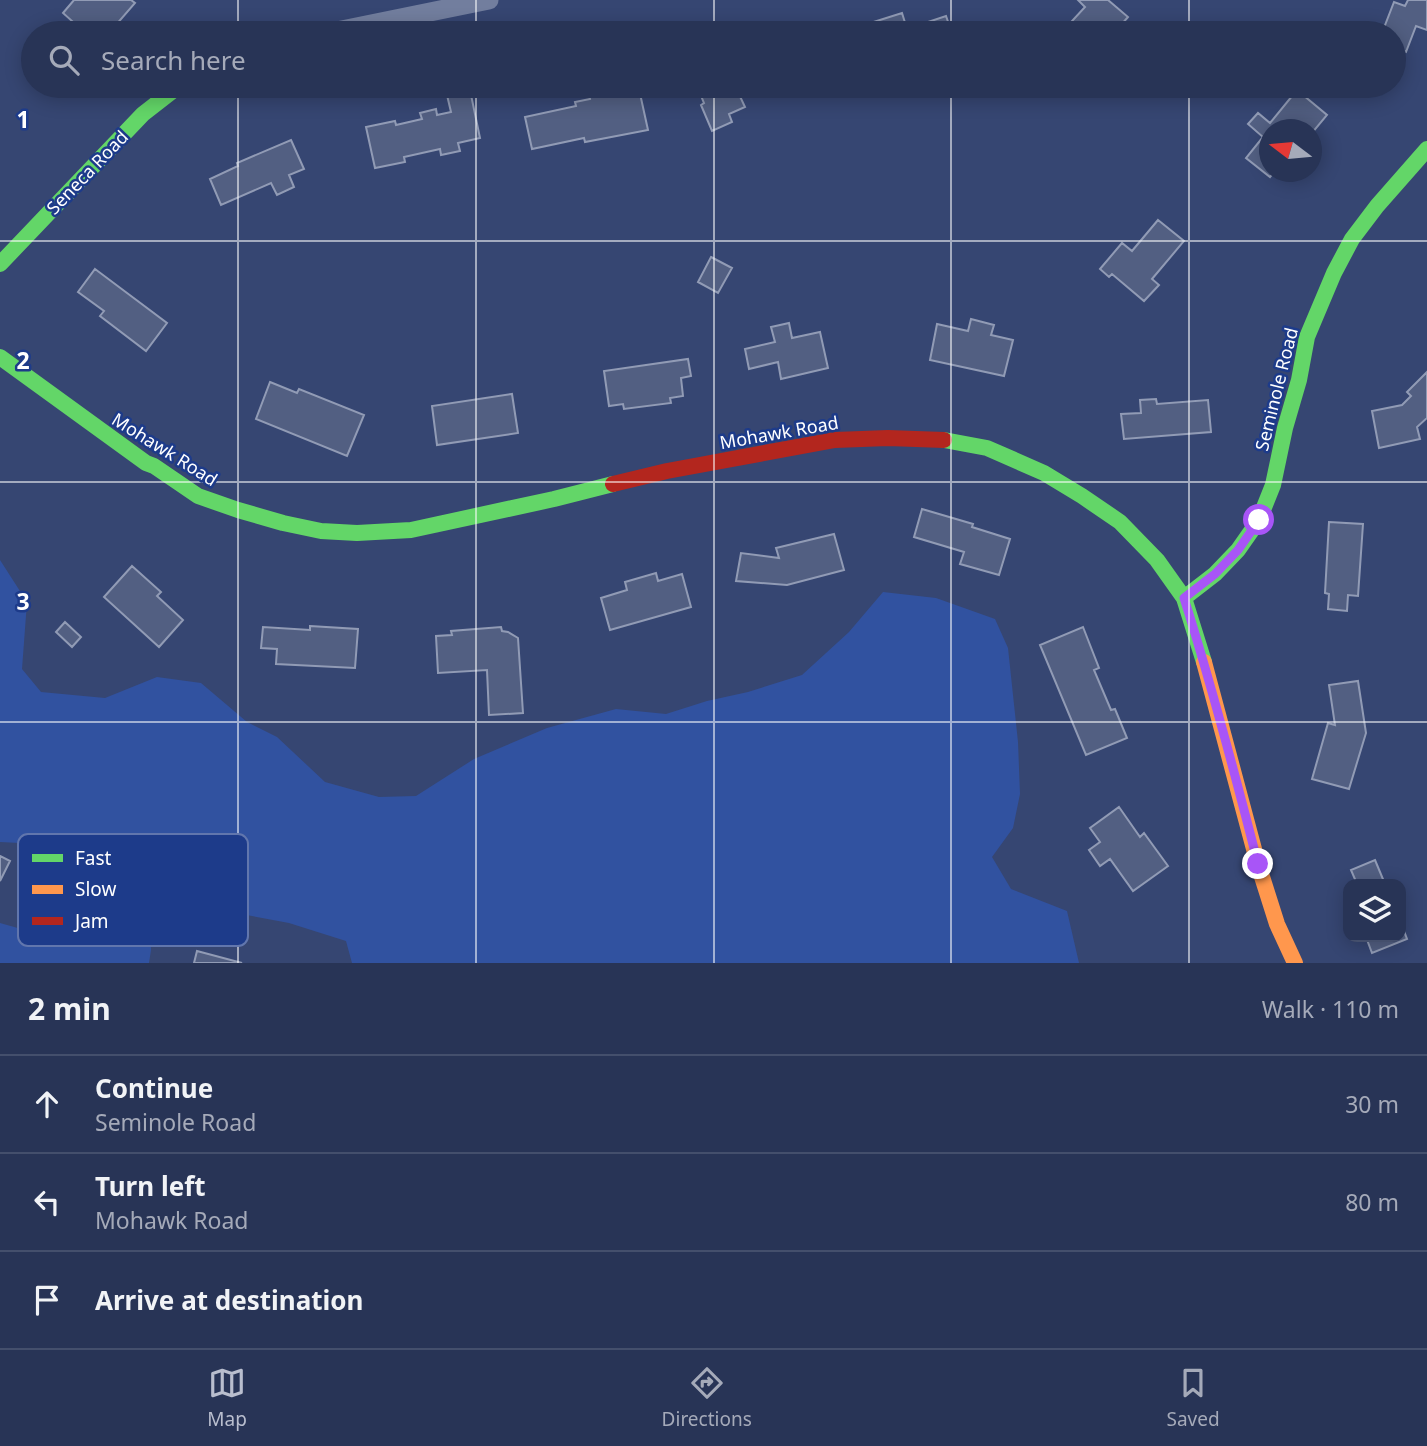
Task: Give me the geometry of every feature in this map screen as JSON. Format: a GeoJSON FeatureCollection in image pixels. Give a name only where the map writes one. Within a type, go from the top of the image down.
{"type":"FeatureCollection","features":[{"type":"Feature","properties":{"kind":"street"},"geometry":{"type":"LineString","coordinates":[[386,21],[489,0]]}},
{"type":"Feature","properties":{"kind":"street","name":"Seneca Road"},"geometry":{"type":"LineString","coordinates":[[0,264],[143,114],[164,98]]}},
{"type":"Feature","properties":{"kind":"street","name":"Seminole Road"},"geometry":{"type":"LineString","coordinates":[[1184,598],[1215,574],[1238,550],[1259,520],[1273,485],[1307,337],[1334,273],[1352,239],[1427,149]]}},
{"type":"Feature","properties":{"kind":"street","name":"Mohawk Road"},"geometry":{"type":"LineString","coordinates":[[0,357],[146,464],[154,466],[198,496],[249,514],[321,531],[358,533],[411,530],[667,471],[835,440],[936,439],[987,448],[1044,473],[1120,522],[1157,560],[1184,598],[1225,737],[1258,864],[1277,924],[1295,963]]}},
{"type":"Feature","properties":{"kind":"shaded area"},"geometry":{"type":"Polygon","coordinates":[[[0,560],[27,602],[22,669],[41,692],[105,698],[157,677],[201,683],[247,722],[277,737],[325,782],[379,797],[416,796],[474,759],[547,728],[616,709],[666,714],[802,675],[849,632],[883,592],[936,598],[995,619],[1008,648],[1018,742],[1020,794],[1013,828],[992,857],[1011,889],[1067,911],[1079,963],[352,963],[346,941],[289,923],[248,915],[248,834],[18,834],[18,843],[0,842],[0,560]]]}},
{"type":"Feature","properties":{"kind":"shaded area"},"geometry":{"type":"Polygon","coordinates":[[[0,923],[18,928],[18,946],[151,946],[149,963],[0,963],[0,923]]]}},
{"type":"Feature","properties":{"kind":"building"},"geometry":{"type":"Polygon","coordinates":[[[74,0],[131,0],[135,3],[119,21],[72,21],[63,13],[74,0]]]}},
{"type":"Feature","properties":{"kind":"building"},"geometry":{"type":"Polygon","coordinates":[[[1078,0],[1108,0],[1128,17],[1124,21],[1072,21],[1085,7],[1078,0]]]}},
{"type":"Feature","properties":{"kind":"building"},"geometry":{"type":"Polygon","coordinates":[[[1408,0],[1427,0],[1427,30],[1416,26],[1406,52],[1406,21],[1387,21],[1394,2],[1405,6],[1408,0]]]}},
{"type":"Feature","properties":{"kind":"building"},"geometry":{"type":"Polygon","coordinates":[[[902,13],[904,21],[877,21],[902,13]]]}},
{"type":"Feature","properties":{"kind":"building"},"geometry":{"type":"Polygon","coordinates":[[[946,16],[948,21],[931,21],[946,16]]]}},
{"type":"Feature","properties":{"kind":"building"},"geometry":{"type":"Polygon","coordinates":[[[448,98],[472,98],[480,138],[458,143],[460,151],[441,155],[440,149],[404,157],[405,162],[375,168],[366,127],[395,121],[396,125],[422,119],[420,113],[436,109],[437,115],[451,112],[448,98]]]}},
{"type":"Feature","properties":{"kind":"building"},"geometry":{"type":"Polygon","coordinates":[[[641,98],[648,130],[585,142],[584,138],[532,149],[525,117],[576,106],[575,102],[641,98]]]}},
{"type":"Feature","properties":{"kind":"building"},"geometry":{"type":"Polygon","coordinates":[[[702,98],[741,98],[745,107],[729,114],[732,122],[712,131],[701,105],[704,103],[702,98]]]}},
{"type":"Feature","properties":{"kind":"building"},"geometry":{"type":"Polygon","coordinates":[[[1290,98],[1307,98],[1327,115],[1322,121],[1273,119],[1290,98]]]}},
{"type":"Feature","properties":{"kind":"building"},"geometry":{"type":"Polygon","coordinates":[[[1258,113],[1265,119],[1259,119],[1259,134],[1248,124],[1258,113]]]}},
{"type":"Feature","properties":{"kind":"building"},"geometry":{"type":"Polygon","coordinates":[[[291,140],[304,169],[289,175],[294,187],[277,195],[271,183],[221,205],[210,179],[238,166],[237,163],[291,140]]]}},
{"type":"Feature","properties":{"kind":"building"},"geometry":{"type":"Polygon","coordinates":[[[1259,142],[1259,168],[1246,158],[1259,142]]]}},
{"type":"Feature","properties":{"kind":"building"},"geometry":{"type":"Polygon","coordinates":[[[1158,220],[1184,241],[1152,279],[1159,285],[1144,301],[1112,274],[1109,277],[1100,269],[1122,243],[1132,251],[1158,220]]]}},
{"type":"Feature","properties":{"kind":"building"},"geometry":{"type":"Polygon","coordinates":[[[711,257],[732,268],[718,293],[698,282],[711,257]]]}},
{"type":"Feature","properties":{"kind":"building"},"geometry":{"type":"Polygon","coordinates":[[[95,269],[167,323],[146,351],[100,316],[104,311],[78,292],[95,269]]]}},
{"type":"Feature","properties":{"kind":"building"},"geometry":{"type":"Polygon","coordinates":[[[971,319],[994,325],[991,335],[1013,340],[1004,376],[930,360],[937,324],[968,331],[971,319]]]}},
{"type":"Feature","properties":{"kind":"building"},"geometry":{"type":"Polygon","coordinates":[[[789,323],[792,338],[820,332],[828,368],[781,379],[778,362],[749,369],[745,349],[775,342],[771,327],[789,323]]]}},
{"type":"Feature","properties":{"kind":"building"},"geometry":{"type":"Polygon","coordinates":[[[688,359],[691,376],[681,378],[683,396],[670,398],[671,403],[624,409],[623,404],[609,406],[604,371],[688,359]]]}},
{"type":"Feature","properties":{"kind":"building"},"geometry":{"type":"Polygon","coordinates":[[[1427,372],[1427,418],[1417,427],[1420,439],[1379,448],[1372,411],[1402,405],[1411,396],[1407,392],[1427,372]]]}},
{"type":"Feature","properties":{"kind":"building"},"geometry":{"type":"Polygon","coordinates":[[[270,382],[297,393],[299,389],[364,415],[347,456],[256,419],[270,382]]]}},
{"type":"Feature","properties":{"kind":"building"},"geometry":{"type":"Polygon","coordinates":[[[512,394],[518,433],[437,445],[432,406],[512,394]]]}},
{"type":"Feature","properties":{"kind":"building"},"geometry":{"type":"Polygon","coordinates":[[[1156,399],[1157,404],[1208,400],[1211,432],[1124,439],[1121,414],[1141,413],[1140,400],[1156,399]]]}},
{"type":"Feature","properties":{"kind":"building"},"geometry":{"type":"Polygon","coordinates":[[[922,509],[973,524],[972,527],[1010,539],[999,575],[960,564],[964,552],[914,537],[922,509]]]}},
{"type":"Feature","properties":{"kind":"building"},"geometry":{"type":"Polygon","coordinates":[[[1329,522],[1363,524],[1358,596],[1348,595],[1347,611],[1328,609],[1329,594],[1325,593],[1329,522]]]}},
{"type":"Feature","properties":{"kind":"building"},"geometry":{"type":"Polygon","coordinates":[[[834,534],[844,570],[787,585],[736,581],[741,553],[779,558],[776,548],[834,534]]]}},
{"type":"Feature","properties":{"kind":"building"},"geometry":{"type":"Polygon","coordinates":[[[132,566],[161,592],[157,596],[183,620],[159,647],[104,597],[132,566]]]}},
{"type":"Feature","properties":{"kind":"building"},"geometry":{"type":"Polygon","coordinates":[[[656,573],[658,581],[682,574],[691,607],[610,630],[601,598],[627,590],[625,582],[656,573]]]}},
{"type":"Feature","properties":{"kind":"building"},"geometry":{"type":"Polygon","coordinates":[[[65,622],[81,637],[72,647],[56,632],[65,622]]]}},
{"type":"Feature","properties":{"kind":"building"},"geometry":{"type":"Polygon","coordinates":[[[310,626],[358,629],[355,668],[276,664],[277,649],[261,648],[263,627],[310,630],[310,626]]]}},
{"type":"Feature","properties":{"kind":"building"},"geometry":{"type":"Polygon","coordinates":[[[501,627],[502,631],[518,638],[523,713],[489,715],[487,670],[438,673],[436,636],[452,635],[451,631],[501,627]]]}},
{"type":"Feature","properties":{"kind":"building"},"geometry":{"type":"Polygon","coordinates":[[[1083,627],[1099,668],[1094,670],[1111,710],[1115,709],[1127,738],[1086,755],[1040,645],[1083,627]]]}},
{"type":"Feature","properties":{"kind":"building"},"geometry":{"type":"Polygon","coordinates":[[[1358,681],[1366,733],[1349,789],[1312,779],[1328,723],[1335,725],[1329,685],[1358,681]]]}},
{"type":"Feature","properties":{"kind":"building"},"geometry":{"type":"Polygon","coordinates":[[[1119,807],[1140,837],[1144,833],[1168,866],[1133,891],[1110,859],[1100,866],[1089,850],[1100,842],[1090,828],[1119,807]]]}},
{"type":"Feature","properties":{"kind":"building"},"geometry":{"type":"Polygon","coordinates":[[[0,856],[10,861],[0,881],[0,856]]]}},
{"type":"Feature","properties":{"kind":"building"},"geometry":{"type":"Polygon","coordinates":[[[1375,860],[1383,879],[1355,879],[1351,870],[1375,860]]]}},
{"type":"Feature","properties":{"kind":"building"},"geometry":{"type":"Polygon","coordinates":[[[1368,942],[1400,942],[1372,953],[1368,942]]]}},
{"type":"Feature","properties":{"kind":"building"},"geometry":{"type":"Polygon","coordinates":[[[197,951],[242,963],[194,963],[197,951]]]}},
{"type":"Feature","properties":{"kind":"traffic: fast"},"geometry":{"type":"LineString","coordinates":[[0,264],[143,114],[164,98]]}},
{"type":"Feature","properties":{"kind":"traffic: fast"},"geometry":{"type":"LineString","coordinates":[[1184,598],[1215,574],[1238,550],[1259,520],[1273,485],[1307,337],[1334,273],[1352,239],[1427,149]]}},
{"type":"Feature","properties":{"kind":"traffic: fast"},"geometry":{"type":"LineString","coordinates":[[0,357],[146,463],[198,496],[283,523],[321,531],[357,533],[411,530],[613,484]]}},
{"type":"Feature","properties":{"kind":"traffic: fast"},"geometry":{"type":"LineString","coordinates":[[944,440],[987,448],[1044,473],[1120,522],[1157,560],[1184,598],[1204,662]]}},
{"type":"Feature","properties":{"kind":"traffic: slow"},"geometry":{"type":"LineString","coordinates":[[1204,662],[1258,864],[1277,924],[1295,963]]}},
{"type":"Feature","properties":{"kind":"traffic: jam"},"geometry":{"type":"LineString","coordinates":[[613,484],[667,471],[835,440],[944,440]]}},
{"type":"Feature","properties":{"kind":"route"},"geometry":{"type":"LineString","coordinates":[[1258,864],[1225,737],[1184,598],[1215,574],[1238,550],[1259,520]]}}]}
